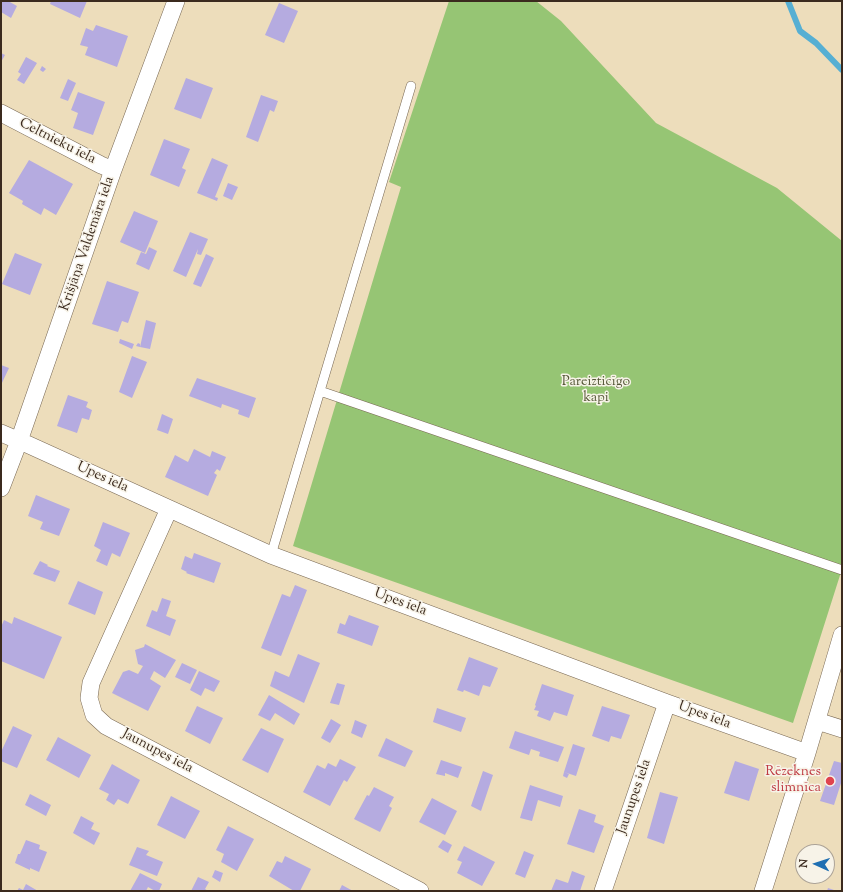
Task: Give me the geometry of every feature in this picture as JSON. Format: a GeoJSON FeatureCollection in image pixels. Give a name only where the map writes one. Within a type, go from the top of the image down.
{"type":"FeatureCollection","features":[{"type":"Feature","properties":{"kind":"street","name":"Krišjāņa Valdemāra iela"},"geometry":{"type":"LineString","coordinates":[[1,488],[19,441],[113,170],[176,1]]}},
{"type":"Feature","properties":{"kind":"street","name":"Celtnieku iela"},"geometry":{"type":"LineString","coordinates":[[1,113],[113,170]]}},
{"type":"Feature","properties":{"kind":"street","name":"Upes iela"},"geometry":{"type":"LineString","coordinates":[[1,434],[271,555],[667,703],[807,753]]}},
{"type":"Feature","properties":{"kind":"street","name":"Jaunupes iela"},"geometry":{"type":"LineString","coordinates":[[169,509],[91,683],[89,698],[94,715],[106,726],[420,891]]}},
{"type":"Feature","properties":{"kind":"street"},"geometry":{"type":"LineString","coordinates":[[763,891],[817,721],[842,635]]}},
{"type":"Feature","properties":{"kind":"street","name":"Jaunupes iela"},"geometry":{"type":"LineString","coordinates":[[603,891],[667,703]]}},
{"type":"Feature","properties":{"kind":"street"},"geometry":{"type":"LineString","coordinates":[[817,721],[842,729]]}},
{"type":"Feature","properties":{"kind":"lane"},"geometry":{"type":"LineString","coordinates":[[271,555],[411,86]]}},
{"type":"Feature","properties":{"kind":"lane"},"geometry":{"type":"LineString","coordinates":[[320,391],[842,570]]}},
{"type":"Feature","properties":{"kind":"green space","name":"Pareizticīgo kapi"},"geometry":{"type":"Polygon","coordinates":[[[449,1],[536,1],[561,21],[656,123],[777,188],[842,241],[842,569],[793,723],[293,546],[401,187],[389,182],[449,1]]]}},
{"type":"Feature","properties":{"kind":"building"},"geometry":{"type":"Polygon","coordinates":[[[1,1],[8,1],[17,6],[11,18],[1,12],[1,1]]]}},
{"type":"Feature","properties":{"kind":"building"},"geometry":{"type":"Polygon","coordinates":[[[51,1],[87,1],[80,18],[50,4],[51,1]]]}},
{"type":"Feature","properties":{"kind":"building"},"geometry":{"type":"Polygon","coordinates":[[[279,3],[298,11],[284,43],[265,35],[279,3]]]}},
{"type":"Feature","properties":{"kind":"building"},"geometry":{"type":"Polygon","coordinates":[[[96,25],[128,36],[117,67],[85,55],[88,47],[80,45],[86,28],[93,31],[96,25]]]}},
{"type":"Feature","properties":{"kind":"building"},"geometry":{"type":"Polygon","coordinates":[[[1,53],[5,55],[1,62],[1,53]]]}},
{"type":"Feature","properties":{"kind":"building"},"geometry":{"type":"Polygon","coordinates":[[[26,57],[37,63],[24,84],[17,80],[21,74],[18,72],[26,57]]]}},
{"type":"Feature","properties":{"kind":"building"},"geometry":{"type":"Polygon","coordinates":[[[42,66],[46,69],[43,72],[40,70],[42,66]]]}},
{"type":"Feature","properties":{"kind":"building"},"geometry":{"type":"Polygon","coordinates":[[[186,78],[213,88],[201,119],[174,109],[186,78]]]}},
{"type":"Feature","properties":{"kind":"building"},"geometry":{"type":"Polygon","coordinates":[[[68,79],[76,83],[68,101],[60,98],[68,79]]]}},
{"type":"Feature","properties":{"kind":"building"},"geometry":{"type":"Polygon","coordinates":[[[78,92],[105,102],[93,135],[73,128],[78,113],[71,110],[78,92]]]}},
{"type":"Feature","properties":{"kind":"building"},"geometry":{"type":"Polygon","coordinates":[[[261,95],[278,101],[274,112],[270,110],[258,142],[246,137],[261,95]]]}},
{"type":"Feature","properties":{"kind":"building"},"geometry":{"type":"Polygon","coordinates":[[[164,139],[190,149],[182,168],[186,170],[179,187],[150,175],[164,139]]]}},
{"type":"Feature","properties":{"kind":"building"},"geometry":{"type":"Polygon","coordinates":[[[212,158],[228,165],[215,197],[218,198],[217,201],[197,193],[212,158]]]}},
{"type":"Feature","properties":{"kind":"building"},"geometry":{"type":"Polygon","coordinates":[[[29,160],[73,184],[56,215],[44,208],[41,215],[22,204],[23,201],[9,193],[29,160]]]}},
{"type":"Feature","properties":{"kind":"building"},"geometry":{"type":"Polygon","coordinates":[[[228,183],[238,187],[232,200],[223,196],[228,183]]]}},
{"type":"Feature","properties":{"kind":"building"},"geometry":{"type":"Polygon","coordinates":[[[134,211],[158,221],[145,253],[120,242],[134,211]]]}},
{"type":"Feature","properties":{"kind":"building"},"geometry":{"type":"Polygon","coordinates":[[[190,232],[208,239],[201,255],[197,254],[198,249],[186,277],[173,271],[190,232]]]}},
{"type":"Feature","properties":{"kind":"building"},"geometry":{"type":"Polygon","coordinates":[[[149,247],[157,251],[149,270],[136,264],[141,252],[146,254],[149,247]]]}},
{"type":"Feature","properties":{"kind":"building"},"geometry":{"type":"Polygon","coordinates":[[[15,253],[42,264],[30,295],[2,284],[15,253]]]}},
{"type":"Feature","properties":{"kind":"building"},"geometry":{"type":"Polygon","coordinates":[[[206,254],[214,258],[201,287],[193,284],[206,254]]]}},
{"type":"Feature","properties":{"kind":"building"},"geometry":{"type":"Polygon","coordinates":[[[107,281],[139,292],[128,323],[122,321],[118,332],[92,324],[107,281]]]}},
{"type":"Feature","properties":{"kind":"building"},"geometry":{"type":"Polygon","coordinates":[[[146,320],[156,323],[150,349],[140,347],[146,320]]]}},
{"type":"Feature","properties":{"kind":"building"},"geometry":{"type":"Polygon","coordinates":[[[120,339],[134,344],[132,349],[119,343],[120,339]]]}},
{"type":"Feature","properties":{"kind":"building"},"geometry":{"type":"Polygon","coordinates":[[[132,356],[147,362],[132,398],[119,392],[132,356]]]}},
{"type":"Feature","properties":{"kind":"building"},"geometry":{"type":"Polygon","coordinates":[[[1,365],[9,368],[1,385],[1,365]]]}},
{"type":"Feature","properties":{"kind":"building"},"geometry":{"type":"Polygon","coordinates":[[[197,378],[256,398],[249,418],[238,414],[239,410],[222,404],[221,408],[189,396],[197,378]]]}},
{"type":"Feature","properties":{"kind":"building"},"geometry":{"type":"Polygon","coordinates":[[[68,395],[88,402],[86,407],[92,410],[89,420],[82,418],[77,433],[57,426],[68,395]]]}},
{"type":"Feature","properties":{"kind":"building"},"geometry":{"type":"Polygon","coordinates":[[[162,414],[173,419],[168,434],[157,430],[162,414]]]}},
{"type":"Feature","properties":{"kind":"building"},"geometry":{"type":"Polygon","coordinates":[[[194,449],[210,457],[212,451],[226,457],[220,471],[217,469],[214,473],[217,475],[208,496],[165,477],[175,455],[188,462],[194,449]]]}},
{"type":"Feature","properties":{"kind":"building"},"geometry":{"type":"Polygon","coordinates":[[[36,495],[70,509],[59,536],[40,529],[43,522],[28,516],[36,495]]]}},
{"type":"Feature","properties":{"kind":"building"},"geometry":{"type":"Polygon","coordinates":[[[103,522],[130,533],[120,557],[112,553],[107,566],[96,561],[101,550],[94,546],[103,522]]]}},
{"type":"Feature","properties":{"kind":"building"},"geometry":{"type":"Polygon","coordinates":[[[194,553],[221,563],[214,583],[186,573],[187,572],[181,569],[185,556],[192,559],[194,553]]]}},
{"type":"Feature","properties":{"kind":"building"},"geometry":{"type":"Polygon","coordinates":[[[40,561],[48,565],[47,566],[60,571],[55,582],[33,574],[40,561]]]}},
{"type":"Feature","properties":{"kind":"building"},"geometry":{"type":"Polygon","coordinates":[[[78,581],[103,592],[95,615],[68,604],[78,581]]]}},
{"type":"Feature","properties":{"kind":"building"},"geometry":{"type":"Polygon","coordinates":[[[295,585],[307,590],[281,656],[261,648],[282,594],[290,597],[295,585]]]}},
{"type":"Feature","properties":{"kind":"building"},"geometry":{"type":"Polygon","coordinates":[[[162,598],[171,601],[166,616],[176,620],[170,636],[146,626],[152,610],[157,612],[162,598]]]}},
{"type":"Feature","properties":{"kind":"building"},"geometry":{"type":"Polygon","coordinates":[[[349,615],[379,626],[372,646],[337,633],[340,623],[345,625],[349,615]]]}},
{"type":"Feature","properties":{"kind":"building"},"geometry":{"type":"Polygon","coordinates":[[[14,617],[62,637],[44,679],[1,661],[1,627],[4,620],[12,624],[14,617]]]}},
{"type":"Feature","properties":{"kind":"building"},"geometry":{"type":"Polygon","coordinates":[[[145,644],[176,660],[165,678],[154,671],[150,679],[161,686],[148,711],[112,693],[123,672],[129,670],[138,674],[143,666],[138,664],[135,650],[144,647],[145,644]]]}},
{"type":"Feature","properties":{"kind":"building"},"geometry":{"type":"Polygon","coordinates":[[[298,654],[320,663],[304,703],[270,686],[275,671],[289,677],[298,654]]]}},
{"type":"Feature","properties":{"kind":"building"},"geometry":{"type":"Polygon","coordinates":[[[469,657],[498,668],[490,687],[483,685],[479,696],[464,690],[463,692],[457,690],[469,657]]]}},
{"type":"Feature","properties":{"kind":"building"},"geometry":{"type":"Polygon","coordinates":[[[182,663],[197,670],[190,684],[175,677],[182,663]]]}},
{"type":"Feature","properties":{"kind":"building"},"geometry":{"type":"Polygon","coordinates":[[[199,671],[220,681],[214,692],[205,688],[201,696],[190,690],[199,671]]]}},
{"type":"Feature","properties":{"kind":"building"},"geometry":{"type":"Polygon","coordinates":[[[337,683],[345,685],[339,705],[330,703],[337,683]]]}},
{"type":"Feature","properties":{"kind":"building"},"geometry":{"type":"Polygon","coordinates":[[[542,684],[574,695],[567,716],[554,712],[550,721],[537,716],[539,711],[534,710],[542,684]]]}},
{"type":"Feature","properties":{"kind":"building"},"geometry":{"type":"Polygon","coordinates":[[[269,695],[300,714],[294,725],[275,713],[270,721],[258,715],[269,695]]]}},
{"type":"Feature","properties":{"kind":"building"},"geometry":{"type":"Polygon","coordinates":[[[197,706],[223,718],[210,744],[185,731],[197,706]]]}},
{"type":"Feature","properties":{"kind":"building"},"geometry":{"type":"Polygon","coordinates":[[[602,706],[630,715],[621,739],[611,736],[609,742],[592,736],[602,706]]]}},
{"type":"Feature","properties":{"kind":"building"},"geometry":{"type":"Polygon","coordinates":[[[437,708],[466,718],[461,732],[433,722],[437,708]]]}},
{"type":"Feature","properties":{"kind":"building"},"geometry":{"type":"Polygon","coordinates":[[[331,719],[341,725],[330,743],[321,738],[331,719]]]}},
{"type":"Feature","properties":{"kind":"building"},"geometry":{"type":"Polygon","coordinates":[[[355,720],[367,725],[362,738],[351,733],[355,720]]]}},
{"type":"Feature","properties":{"kind":"building"},"geometry":{"type":"Polygon","coordinates":[[[13,726],[32,735],[17,768],[1,761],[1,752],[13,726]]]}},
{"type":"Feature","properties":{"kind":"building"},"geometry":{"type":"Polygon","coordinates":[[[261,728],[284,739],[268,773],[242,760],[261,728]]]}},
{"type":"Feature","properties":{"kind":"building"},"geometry":{"type":"Polygon","coordinates":[[[515,731],[564,747],[558,762],[539,756],[540,752],[531,749],[529,755],[509,748],[515,731]]]}},
{"type":"Feature","properties":{"kind":"building"},"geometry":{"type":"Polygon","coordinates":[[[58,737],[91,755],[79,778],[46,760],[58,737]]]}},
{"type":"Feature","properties":{"kind":"building"},"geometry":{"type":"Polygon","coordinates":[[[386,738],[413,751],[405,767],[378,756],[386,738]]]}},
{"type":"Feature","properties":{"kind":"building"},"geometry":{"type":"Polygon","coordinates":[[[573,744],[585,748],[576,776],[564,772],[573,744]]]}},
{"type":"Feature","properties":{"kind":"building"},"geometry":{"type":"Polygon","coordinates":[[[340,759],[356,767],[347,782],[344,780],[330,806],[303,792],[317,765],[325,769],[328,763],[336,767],[340,759]]]}},
{"type":"Feature","properties":{"kind":"building"},"geometry":{"type":"Polygon","coordinates":[[[441,760],[462,767],[458,778],[445,773],[445,776],[436,774],[441,760]]]}},
{"type":"Feature","properties":{"kind":"building"},"geometry":{"type":"Polygon","coordinates":[[[735,761],[759,769],[749,801],[724,793],[735,761]]]}},
{"type":"Feature","properties":{"kind":"building"},"geometry":{"type":"Polygon","coordinates":[[[834,761],[842,763],[842,780],[834,805],[820,801],[834,761]]]}},
{"type":"Feature","properties":{"kind":"building"},"geometry":{"type":"Polygon","coordinates":[[[112,764],[140,780],[128,804],[118,799],[114,805],[106,800],[109,794],[99,789],[112,764]]]}},
{"type":"Feature","properties":{"kind":"building"},"geometry":{"type":"Polygon","coordinates":[[[483,771],[493,775],[481,811],[471,806],[483,771]]]}},
{"type":"Feature","properties":{"kind":"building"},"geometry":{"type":"Polygon","coordinates":[[[564,772],[569,774],[567,778],[563,776],[564,772]]]}},
{"type":"Feature","properties":{"kind":"building"},"geometry":{"type":"Polygon","coordinates":[[[530,785],[563,796],[560,807],[538,800],[532,821],[520,818],[530,785]]]}},
{"type":"Feature","properties":{"kind":"building"},"geometry":{"type":"Polygon","coordinates":[[[374,787],[394,797],[389,806],[392,808],[380,832],[354,819],[367,795],[369,796],[374,787]]]}},
{"type":"Feature","properties":{"kind":"building"},"geometry":{"type":"Polygon","coordinates":[[[660,792],[678,797],[664,844],[647,838],[660,792]]]}},
{"type":"Feature","properties":{"kind":"building"},"geometry":{"type":"Polygon","coordinates":[[[30,794],[51,805],[46,816],[25,805],[30,794]]]}},
{"type":"Feature","properties":{"kind":"building"},"geometry":{"type":"Polygon","coordinates":[[[171,796],[200,811],[185,839],[157,825],[171,796]]]}},
{"type":"Feature","properties":{"kind":"building"},"geometry":{"type":"Polygon","coordinates":[[[432,798],[457,811],[445,835],[419,822],[432,798]]]}},
{"type":"Feature","properties":{"kind":"building"},"geometry":{"type":"Polygon","coordinates":[[[579,809],[596,815],[594,822],[604,826],[594,853],[567,844],[579,809]]]}},
{"type":"Feature","properties":{"kind":"building"},"geometry":{"type":"Polygon","coordinates":[[[81,816],[94,823],[91,829],[100,833],[94,845],[73,833],[81,816]]]}},
{"type":"Feature","properties":{"kind":"building"},"geometry":{"type":"Polygon","coordinates":[[[228,826],[254,839],[237,871],[221,862],[224,854],[216,850],[228,826]]]}},
{"type":"Feature","properties":{"kind":"building"},"geometry":{"type":"Polygon","coordinates":[[[26,840],[40,845],[39,849],[47,852],[39,872],[30,868],[30,870],[15,863],[26,840]]]}},
{"type":"Feature","properties":{"kind":"building"},"geometry":{"type":"Polygon","coordinates":[[[443,840],[452,845],[448,853],[438,847],[443,840]]]}},
{"type":"Feature","properties":{"kind":"building"},"geometry":{"type":"Polygon","coordinates":[[[464,846],[495,862],[482,886],[457,873],[462,862],[457,860],[464,846]]]}},
{"type":"Feature","properties":{"kind":"building"},"geometry":{"type":"Polygon","coordinates":[[[137,847],[149,851],[146,855],[163,862],[157,876],[129,865],[137,847]]]}},
{"type":"Feature","properties":{"kind":"building"},"geometry":{"type":"Polygon","coordinates":[[[524,851],[534,855],[525,878],[515,874],[524,851]]]}},
{"type":"Feature","properties":{"kind":"building"},"geometry":{"type":"Polygon","coordinates":[[[285,856],[311,869],[300,891],[294,891],[269,876],[277,861],[282,863],[285,856]]]}},
{"type":"Feature","properties":{"kind":"building"},"geometry":{"type":"Polygon","coordinates":[[[215,870],[223,873],[220,882],[212,877],[215,870]]]}},
{"type":"Feature","properties":{"kind":"building"},"geometry":{"type":"Polygon","coordinates":[[[572,871],[585,876],[580,891],[551,891],[556,879],[568,883],[572,871]]]}},
{"type":"Feature","properties":{"kind":"building"},"geometry":{"type":"Polygon","coordinates":[[[140,873],[162,884],[159,891],[155,891],[148,887],[146,891],[130,891],[140,873]]]}},
{"type":"Feature","properties":{"kind":"building"},"geometry":{"type":"Polygon","coordinates":[[[198,877],[209,882],[205,889],[208,891],[191,891],[198,877]]]}},
{"type":"Feature","properties":{"kind":"building"},"geometry":{"type":"Polygon","coordinates":[[[26,884],[38,891],[17,891],[19,888],[23,890],[26,884]]]}},
{"type":"Feature","properties":{"kind":"building"},"geometry":{"type":"Polygon","coordinates":[[[342,885],[353,891],[339,891],[342,885]]]}},
{"type":"Feature","properties":{"kind":"building"},"geometry":{"type":"Polygon","coordinates":[[[828,888],[837,891],[827,891],[828,888]]]}},
{"type":"Feature","properties":{"kind":"waterway"},"geometry":{"type":"LineString","coordinates":[[788,1],[800,31],[816,43],[842,70]]}},
{"type":"Feature","properties":{"kind":"place","name":"Rēzeknes slimnīca"},"geometry":{"type":"Point","coordinates":[830,781]}}]}
